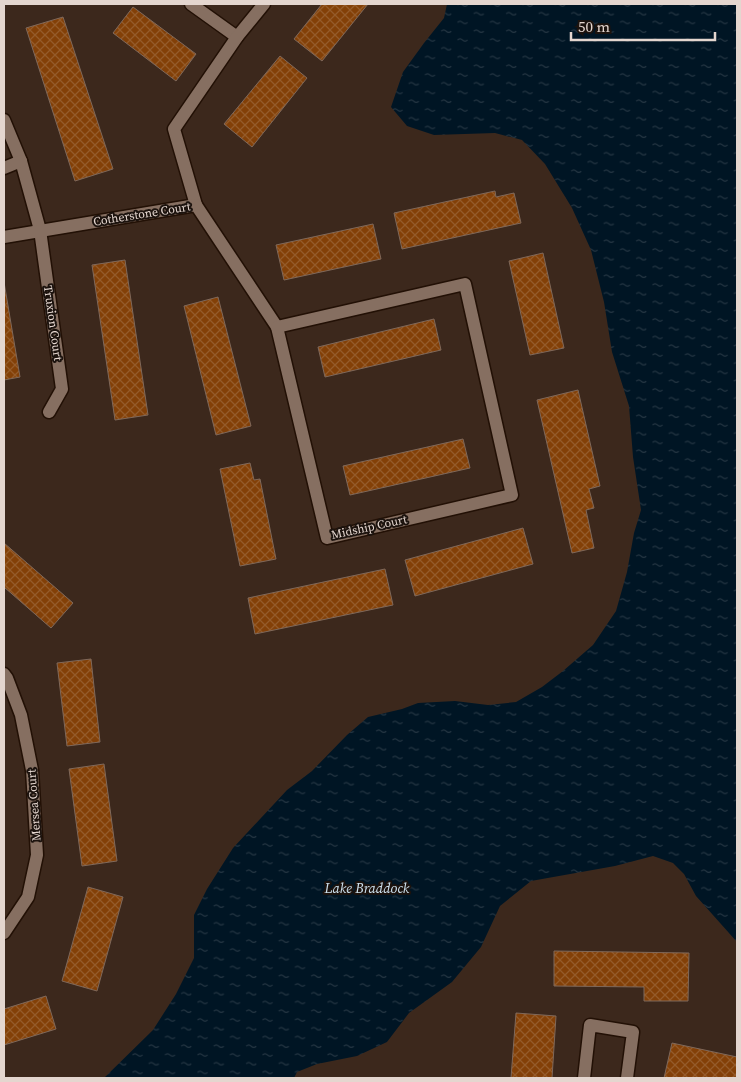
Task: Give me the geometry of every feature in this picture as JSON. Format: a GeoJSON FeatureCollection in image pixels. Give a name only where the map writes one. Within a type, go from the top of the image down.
{"type":"FeatureCollection","features":[{"type":"Feature","properties":{"kind":"street"},"geometry":{"type":"LineString","coordinates":[[191,4],[238,37]]}},
{"type":"Feature","properties":{"kind":"street"},"geometry":{"type":"LineString","coordinates":[[196,205],[174,129],[238,37],[264,4]]}},
{"type":"Feature","properties":{"kind":"street","name":"Truxion Court"},"geometry":{"type":"LineString","coordinates":[[4,120],[21,160],[40,230],[62,389],[49,412]]}},
{"type":"Feature","properties":{"kind":"street"},"geometry":{"type":"LineString","coordinates":[[4,168],[21,160]]}},
{"type":"Feature","properties":{"kind":"street","name":"Cotherstone Court"},"geometry":{"type":"LineString","coordinates":[[4,237],[196,205],[277,327]]}},
{"type":"Feature","properties":{"kind":"street","name":"Midship Court"},"geometry":{"type":"LineString","coordinates":[[465,284],[512,495],[327,538],[277,327],[465,284]]}},
{"type":"Feature","properties":{"kind":"street","name":"Mersea Court"},"geometry":{"type":"LineString","coordinates":[[4,674],[21,715],[32,770],[37,855],[28,897],[4,933]]}},
{"type":"Feature","properties":{"kind":"street"},"geometry":{"type":"LineString","coordinates":[[584,1078],[590,1025],[633,1032],[627,1078]]}},
{"type":"Feature","properties":{"kind":"water","name":"Lake Braddock"},"geometry":{"type":"Polygon","coordinates":[[[447,4],[737,4],[737,942],[696,896],[684,874],[673,863],[653,856],[615,866],[531,881],[500,906],[481,947],[452,982],[409,1013],[387,1042],[357,1056],[317,1064],[297,1072],[294,1078],[104,1078],[153,1030],[176,994],[194,958],[194,915],[207,889],[233,848],[287,790],[312,771],[347,735],[368,717],[418,703],[455,701],[488,705],[516,702],[542,687],[593,645],[616,611],[641,510],[633,457],[629,406],[612,352],[604,302],[591,250],[572,208],[545,164],[522,140],[495,133],[434,135],[407,126],[391,107],[403,72],[444,18],[447,4]]]}},
{"type":"Feature","properties":{"kind":"building"},"geometry":{"type":"Polygon","coordinates":[[[322,4],[368,4],[322,61],[294,39],[322,4]]]}},
{"type":"Feature","properties":{"kind":"building"},"geometry":{"type":"Polygon","coordinates":[[[133,7],[196,54],[176,81],[113,33],[133,7]]]}},
{"type":"Feature","properties":{"kind":"building"},"geometry":{"type":"Polygon","coordinates":[[[63,17],[113,169],[75,181],[26,28],[63,17]]]}},
{"type":"Feature","properties":{"kind":"building"},"geometry":{"type":"Polygon","coordinates":[[[280,56],[307,78],[252,147],[224,124],[280,56]]]}},
{"type":"Feature","properties":{"kind":"building"},"geometry":{"type":"Polygon","coordinates":[[[495,191],[496,197],[514,193],[521,223],[402,249],[394,213],[495,191]]]}},
{"type":"Feature","properties":{"kind":"building"},"geometry":{"type":"Polygon","coordinates":[[[373,224],[381,259],[284,280],[276,245],[373,224]]]}},
{"type":"Feature","properties":{"kind":"building"},"geometry":{"type":"Polygon","coordinates":[[[543,253],[564,348],[530,355],[509,261],[543,253]]]}},
{"type":"Feature","properties":{"kind":"building"},"geometry":{"type":"Polygon","coordinates":[[[125,260],[148,415],[115,420],[92,265],[125,260]]]}},
{"type":"Feature","properties":{"kind":"building"},"geometry":{"type":"Polygon","coordinates":[[[4,282],[20,377],[4,380],[4,282]]]}},
{"type":"Feature","properties":{"kind":"building"},"geometry":{"type":"Polygon","coordinates":[[[218,297],[251,426],[216,435],[184,306],[218,297]]]}},
{"type":"Feature","properties":{"kind":"building"},"geometry":{"type":"Polygon","coordinates":[[[434,319],[441,350],[325,377],[318,347],[434,319]]]}},
{"type":"Feature","properties":{"kind":"building"},"geometry":{"type":"Polygon","coordinates":[[[578,390],[600,486],[589,489],[594,508],[586,510],[594,548],[572,553],[537,400],[578,390]]]}},
{"type":"Feature","properties":{"kind":"building"},"geometry":{"type":"Polygon","coordinates":[[[463,439],[470,468],[350,495],[343,466],[463,439]]]}},
{"type":"Feature","properties":{"kind":"building"},"geometry":{"type":"Polygon","coordinates":[[[250,463],[254,480],[260,479],[276,559],[240,566],[220,469],[250,463]]]}},
{"type":"Feature","properties":{"kind":"building"},"geometry":{"type":"Polygon","coordinates":[[[523,528],[533,564],[415,596],[405,560],[523,528]]]}},
{"type":"Feature","properties":{"kind":"building"},"geometry":{"type":"Polygon","coordinates":[[[4,543],[73,603],[51,628],[4,587],[4,543]]]}},
{"type":"Feature","properties":{"kind":"building"},"geometry":{"type":"Polygon","coordinates":[[[385,569],[393,605],[255,634],[248,598],[385,569]]]}},
{"type":"Feature","properties":{"kind":"building"},"geometry":{"type":"Polygon","coordinates":[[[91,659],[100,742],[67,746],[57,663],[91,659]]]}},
{"type":"Feature","properties":{"kind":"building"},"geometry":{"type":"Polygon","coordinates":[[[104,764],[117,861],[82,866],[69,769],[104,764]]]}},
{"type":"Feature","properties":{"kind":"building"},"geometry":{"type":"Polygon","coordinates":[[[88,887],[123,897],[97,991],[62,981],[88,887]]]}},
{"type":"Feature","properties":{"kind":"building"},"geometry":{"type":"Polygon","coordinates":[[[554,951],[689,953],[688,1001],[644,1001],[644,987],[554,986],[554,951]]]}},
{"type":"Feature","properties":{"kind":"building"},"geometry":{"type":"Polygon","coordinates":[[[46,996],[56,1029],[4,1045],[4,1009],[46,996]]]}},
{"type":"Feature","properties":{"kind":"building"},"geometry":{"type":"Polygon","coordinates":[[[516,1013],[556,1016],[552,1078],[511,1078],[516,1013]]]}},
{"type":"Feature","properties":{"kind":"building"},"geometry":{"type":"Polygon","coordinates":[[[672,1043],[737,1057],[737,1078],[664,1078],[672,1043]]]}}]}
